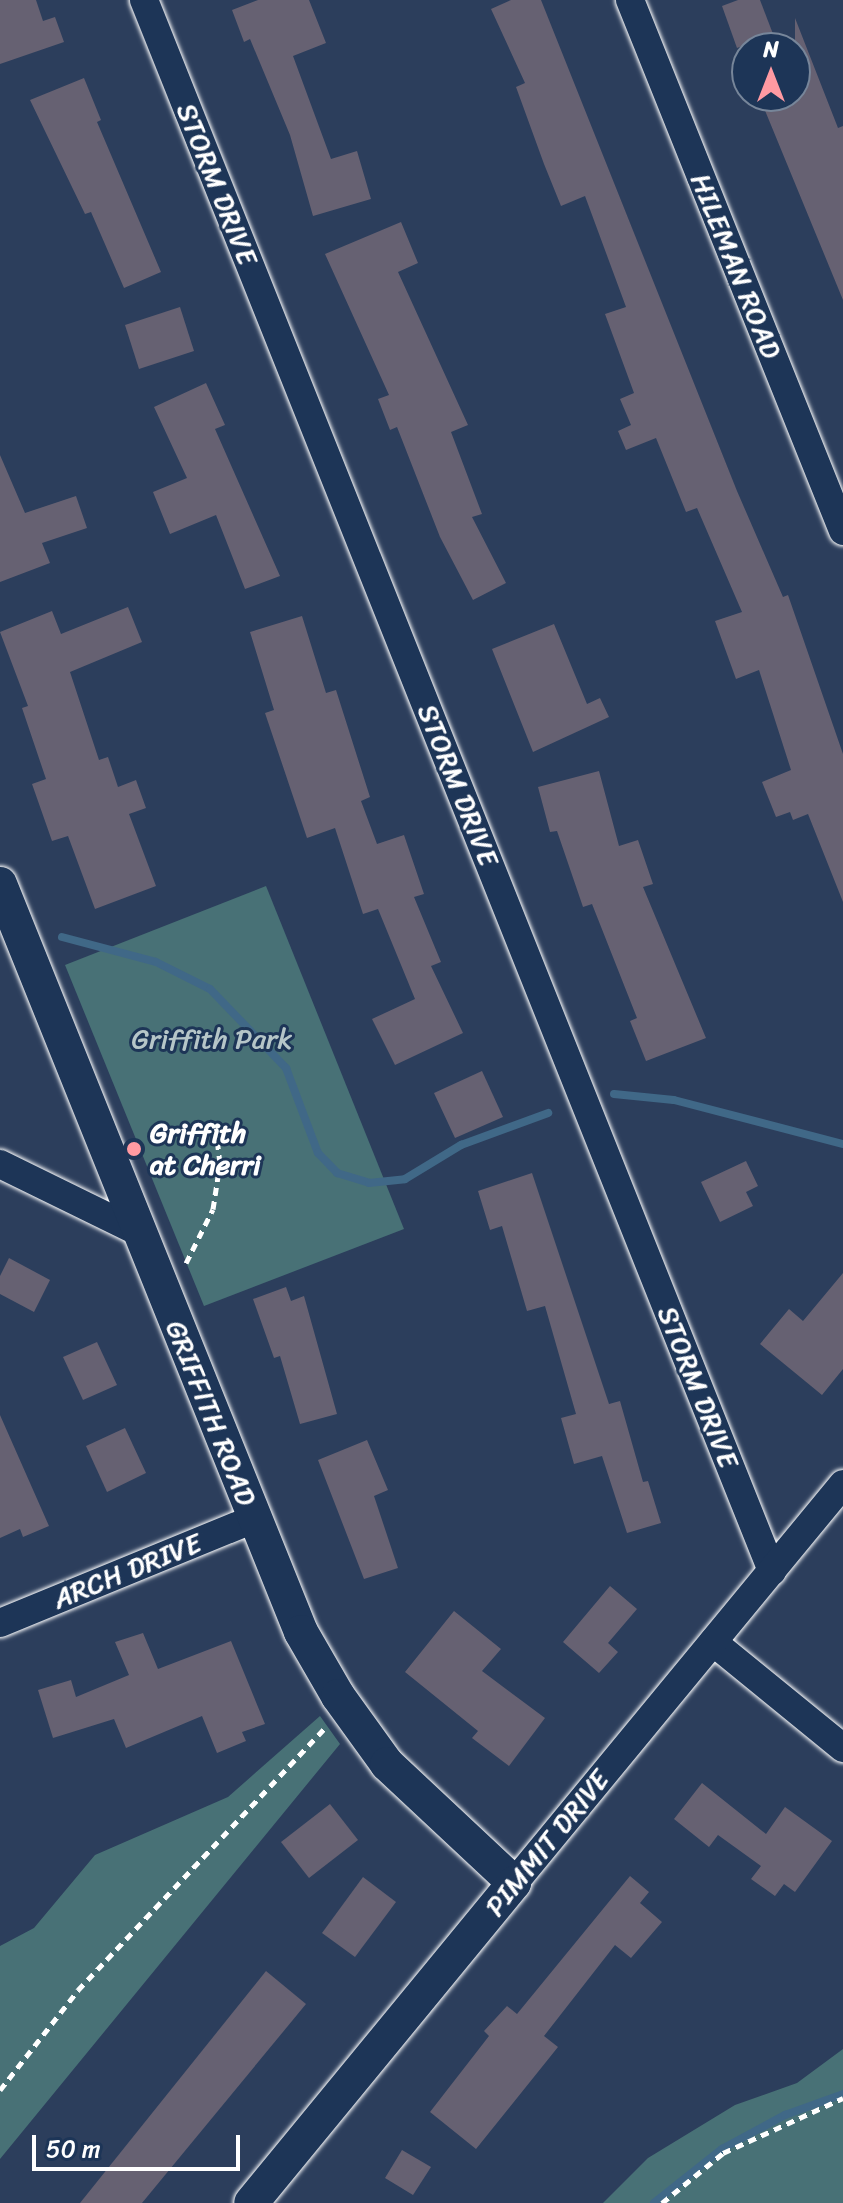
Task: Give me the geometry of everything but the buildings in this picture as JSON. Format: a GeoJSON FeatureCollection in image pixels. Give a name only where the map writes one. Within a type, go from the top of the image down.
{"type":"FeatureCollection","features":[{"type":"Feature","properties":{"kind":"street","name":"STORM DRIVE"},"geometry":{"type":"LineString","coordinates":[[144,0],[772,1571]]}},
{"type":"Feature","properties":{"kind":"street","name":"HILEMAN ROAD"},"geometry":{"type":"LineString","coordinates":[[630,0],[843,531]]}},
{"type":"Feature","properties":{"kind":"street","name":"GRIFFITH ROAD"},"geometry":{"type":"LineString","coordinates":[[0,884],[137,1231],[301,1632],[346,1708],[424,1803],[514,1883]]}},
{"type":"Feature","properties":{"kind":"street"},"geometry":{"type":"LineString","coordinates":[[0,1164],[137,1231]]}},
{"type":"Feature","properties":{"kind":"street","name":"PIMMIT DRIVE"},"geometry":{"type":"LineString","coordinates":[[251,2203],[843,1484]]}},
{"type":"Feature","properties":{"kind":"street","name":"ARCH DRIVE"},"geometry":{"type":"LineString","coordinates":[[0,1623],[254,1519]]}},
{"type":"Feature","properties":{"kind":"street"},"geometry":{"type":"LineString","coordinates":[[713,1642],[843,1748]]}},
{"type":"Feature","properties":{"kind":"path"},"geometry":{"type":"LineString","coordinates":[[156,1277],[187,1263],[200,1242],[217,1185],[216,1130]]}},
{"type":"Feature","properties":{"kind":"path"},"geometry":{"type":"LineString","coordinates":[[0,2090],[78,1990],[346,1708]]}},
{"type":"Feature","properties":{"kind":"path"},"geometry":{"type":"LineString","coordinates":[[662,2203],[723,2153],[843,2098]]}},
{"type":"Feature","properties":{"kind":"green space","name":"Griffith Park"},"geometry":{"type":"Polygon","coordinates":[[[266,886],[404,1229],[204,1306],[65,965],[266,886]]]}},
{"type":"Feature","properties":{"kind":"green space"},"geometry":{"type":"Polygon","coordinates":[[[320,1716],[340,1744],[0,2159],[0,1946],[34,1928],[95,1855],[228,1797],[320,1716]]]}},
{"type":"Feature","properties":{"kind":"green space"},"geometry":{"type":"Polygon","coordinates":[[[843,2049],[843,2203],[603,2203],[648,2158],[735,2105],[797,2083],[843,2049]]]}},
{"type":"Feature","properties":{"kind":"waterway"},"geometry":{"type":"LineString","coordinates":[[62,937],[156,962],[210,989],[286,1068],[318,1153],[337,1173],[369,1183],[405,1179],[461,1145],[548,1113]]}},
{"type":"Feature","properties":{"kind":"waterway"},"geometry":{"type":"LineString","coordinates":[[614,1094],[674,1100],[843,1144]]}},
{"type":"Feature","properties":{"kind":"waterway"},"geometry":{"type":"LineString","coordinates":[[654,2203],[722,2149],[785,2115],[843,2094]]}},
{"type":"Feature","properties":{"kind":"place","name":"Griffith at Cherri"},"geometry":{"type":"Point","coordinates":[134,1149]}}]}
